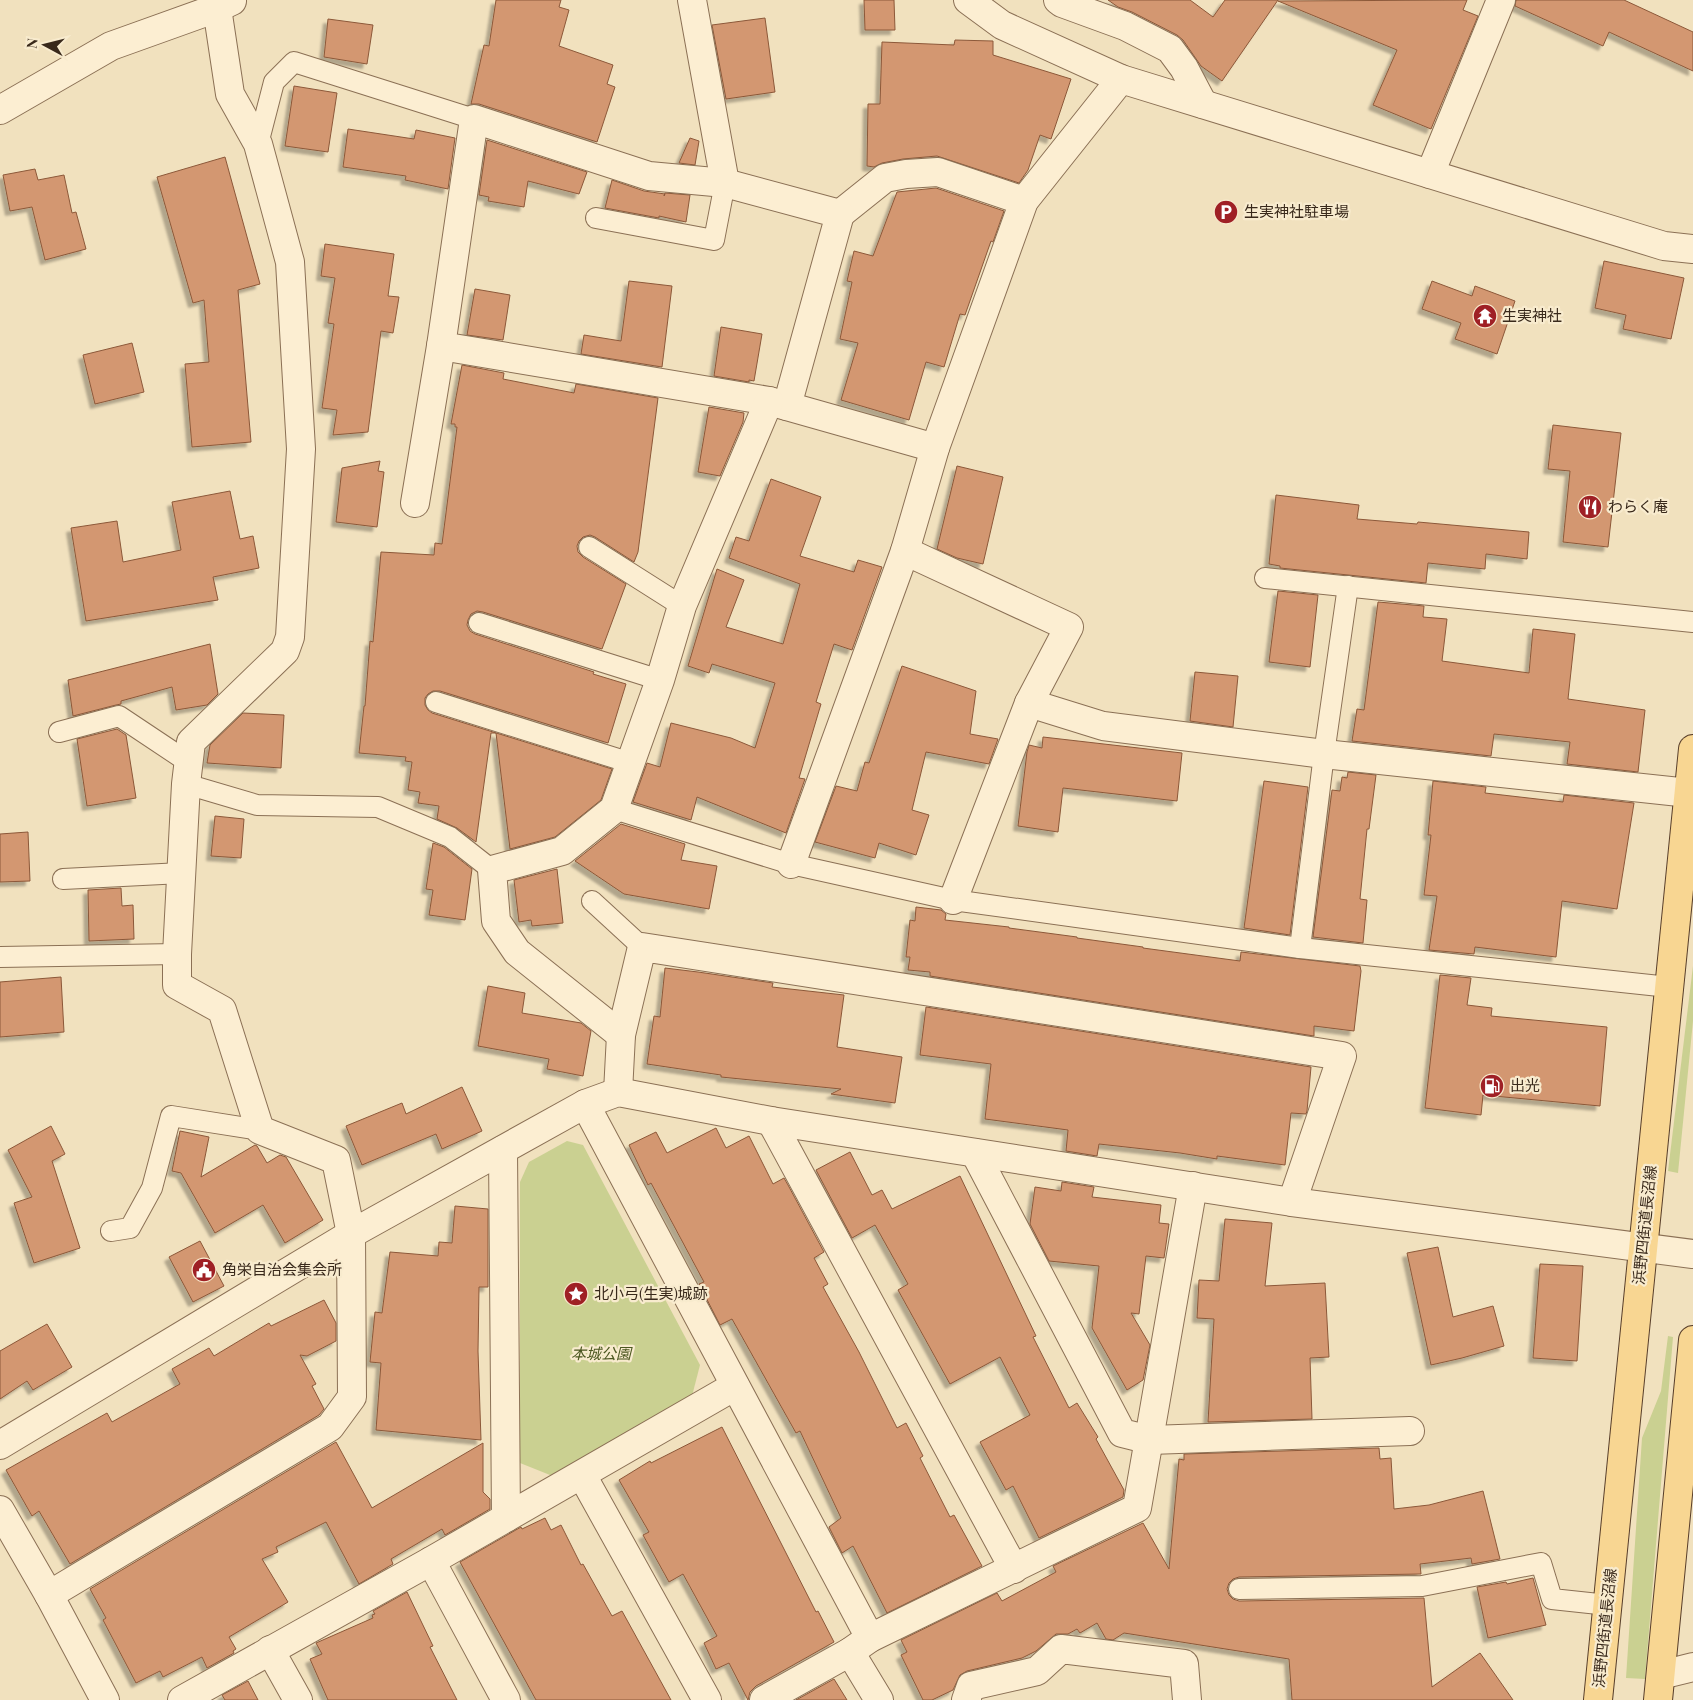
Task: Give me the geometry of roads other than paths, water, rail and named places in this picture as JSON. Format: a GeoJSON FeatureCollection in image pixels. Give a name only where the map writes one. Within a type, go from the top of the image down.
{"type":"FeatureCollection","features":[{"type":"Feature","properties":{"kind":"main road","name":"浜野四街道長沼線"},"geometry":{"type":"LineString","coordinates":[[1598,1700],[1693,749]]}},
{"type":"Feature","properties":{"kind":"main road"},"geometry":{"type":"LineString","coordinates":[[1660,1687],[1693,1340]]}},
{"type":"Feature","properties":{"kind":"street"},"geometry":{"type":"LineString","coordinates":[[692,0],[726,183]]}},
{"type":"Feature","properties":{"kind":"street"},"geometry":{"type":"LineString","coordinates":[[968,0],[1002,25],[1121,79],[1664,246],[1693,249]]}},
{"type":"Feature","properties":{"kind":"street"},"geometry":{"type":"LineString","coordinates":[[1058,0],[1126,26],[1170,49],[1184,68],[1203,104]]}},
{"type":"Feature","properties":{"kind":"street"},"geometry":{"type":"LineString","coordinates":[[1430,174],[1501,0]]}},
{"type":"Feature","properties":{"kind":"street"},"geometry":{"type":"LineString","coordinates":[[0,110],[111,46],[225,4],[230,94],[258,144],[290,262],[301,449],[290,637],[285,651],[191,742],[187,773],[177,954],[177,986],[222,1010],[260,1130],[336,1160],[351,1234],[352,1397],[330,1427],[49,1595]]}},
{"type":"Feature","properties":{"kind":"street"},"geometry":{"type":"LineString","coordinates":[[791,864],[905,551],[935,448],[1024,201],[1121,79]]}},
{"type":"Feature","properties":{"kind":"street"},"geometry":{"type":"LineString","coordinates":[[415,503],[442,346],[474,119],[649,176],[726,183],[840,214]]}},
{"type":"Feature","properties":{"kind":"street"},"geometry":{"type":"LineString","coordinates":[[622,1035],[517,952],[496,921],[492,870],[562,851],[614,809],[660,680],[682,606],[778,404],[840,214],[885,178],[906,174],[938,172],[1024,201]]}},
{"type":"Feature","properties":{"kind":"street"},"geometry":{"type":"LineString","coordinates":[[442,346],[778,404],[935,448]]}},
{"type":"Feature","properties":{"kind":"street"},"geometry":{"type":"LineString","coordinates":[[905,551],[1069,627],[1029,703],[953,900]]}},
{"type":"Feature","properties":{"kind":"street"},"geometry":{"type":"LineString","coordinates":[[1029,703],[1103,726],[1324,754],[1689,793]]}},
{"type":"Feature","properties":{"kind":"street"},"geometry":{"type":"LineString","coordinates":[[618,1092],[622,1035],[642,947],[1342,1056],[1292,1202]]}},
{"type":"Feature","properties":{"kind":"street"},"geometry":{"type":"LineString","coordinates":[[0,1445],[351,1234],[585,1104],[618,1092],[770,1121],[1292,1202],[1642,1249],[1693,1254]]}},
{"type":"Feature","properties":{"kind":"street"},"geometry":{"type":"LineString","coordinates":[[585,1104],[734,1386],[860,1645],[879,1700]]}},
{"type":"Feature","properties":{"kind":"street"},"geometry":{"type":"LineString","coordinates":[[770,1121],[1014,1569]]}},
{"type":"Feature","properties":{"kind":"street"},"geometry":{"type":"LineString","coordinates":[[503,1150],[506,1518]]}},
{"type":"Feature","properties":{"kind":"street"},"geometry":{"type":"LineString","coordinates":[[975,1153],[1122,1433],[1150,1440],[1410,1431]]}},
{"type":"Feature","properties":{"kind":"street"},"geometry":{"type":"LineString","coordinates":[[764,1700],[860,1645],[1137,1508],[1193,1186]]}},
{"type":"Feature","properties":{"kind":"street"},"geometry":{"type":"LineString","coordinates":[[182,1700],[431,1561],[734,1386]]}},
{"type":"Feature","properties":{"kind":"street"},"geometry":{"type":"LineString","coordinates":[[582,1475],[708,1700]]}},
{"type":"Feature","properties":{"kind":"street"},"geometry":{"type":"LineString","coordinates":[[0,1510],[49,1595],[105,1700]]}},
{"type":"Feature","properties":{"kind":"street"},"geometry":{"type":"LineString","coordinates":[[431,1561],[506,1700]]}},
{"type":"Feature","properties":{"kind":"street"},"geometry":{"type":"LineString","coordinates":[[966,1700],[971,1686],[1037,1671],[1061,1649],[1184,1664],[1187,1700]]}},
{"type":"Feature","properties":{"kind":"street"},"geometry":{"type":"LineString","coordinates":[[270,1650],[298,1700]]}},
{"type":"Feature","properties":{"kind":"street"},"geometry":{"type":"LineString","coordinates":[[1660,1687],[1693,1667]]}},
{"type":"Feature","properties":{"kind":"lane"},"geometry":{"type":"LineString","coordinates":[[258,144],[274,82],[294,62],[474,119]]}},
{"type":"Feature","properties":{"kind":"lane"},"geometry":{"type":"LineString","coordinates":[[596,218],[714,240],[726,183]]}},
{"type":"Feature","properties":{"kind":"lane"},"geometry":{"type":"LineString","coordinates":[[589,547],[682,606]]}},
{"type":"Feature","properties":{"kind":"lane"},"geometry":{"type":"LineString","coordinates":[[1265,578],[1693,622]]}},
{"type":"Feature","properties":{"kind":"lane"},"geometry":{"type":"LineString","coordinates":[[1300,948],[1324,754],[1348,586]]}},
{"type":"Feature","properties":{"kind":"lane"},"geometry":{"type":"LineString","coordinates":[[479,623],[660,680]]}},
{"type":"Feature","properties":{"kind":"lane"},"geometry":{"type":"LineString","coordinates":[[436,702],[631,763]]}},
{"type":"Feature","properties":{"kind":"lane"},"geometry":{"type":"LineString","coordinates":[[59,732],[118,716],[187,773],[257,805],[378,807],[450,837],[492,870]]}},
{"type":"Feature","properties":{"kind":"lane"},"geometry":{"type":"LineString","coordinates":[[614,809],[791,864],[953,900],[1300,948],[1669,987]]}},
{"type":"Feature","properties":{"kind":"lane"},"geometry":{"type":"LineString","coordinates":[[63,879],[182,873]]}},
{"type":"Feature","properties":{"kind":"lane"},"geometry":{"type":"LineString","coordinates":[[592,901],[642,947]]}},
{"type":"Feature","properties":{"kind":"lane"},"geometry":{"type":"LineString","coordinates":[[0,956],[177,954]]}},
{"type":"Feature","properties":{"kind":"lane"},"geometry":{"type":"LineString","coordinates":[[111,1231],[130,1228],[152,1188],[171,1116],[260,1130]]}},
{"type":"Feature","properties":{"kind":"lane"},"geometry":{"type":"LineString","coordinates":[[1239,1589],[1422,1586],[1541,1563],[1552,1599],[1608,1605]]}},
{"type":"Feature","properties":{"kind":"place","name":"生実神社駐車場"},"geometry":{"type":"Point","coordinates":[1226,212]}},
{"type":"Feature","properties":{"kind":"place","name":"生実神社"},"geometry":{"type":"Point","coordinates":[1485,316]}},
{"type":"Feature","properties":{"kind":"place","name":"わらく庵"},"geometry":{"type":"Point","coordinates":[1590,507]}},
{"type":"Feature","properties":{"kind":"place","name":"出光"},"geometry":{"type":"Point","coordinates":[1492,1086]}},
{"type":"Feature","properties":{"kind":"place","name":"角栄自治会集会所"},"geometry":{"type":"Point","coordinates":[204,1270]}},
{"type":"Feature","properties":{"kind":"place","name":"北小弓(生実)城跡"},"geometry":{"type":"Point","coordinates":[576,1294]}},
{"type":"Feature","properties":{"kind":"park label","name":"本城公園"},"geometry":{"type":"Point","coordinates":[601,1354]}}]}
